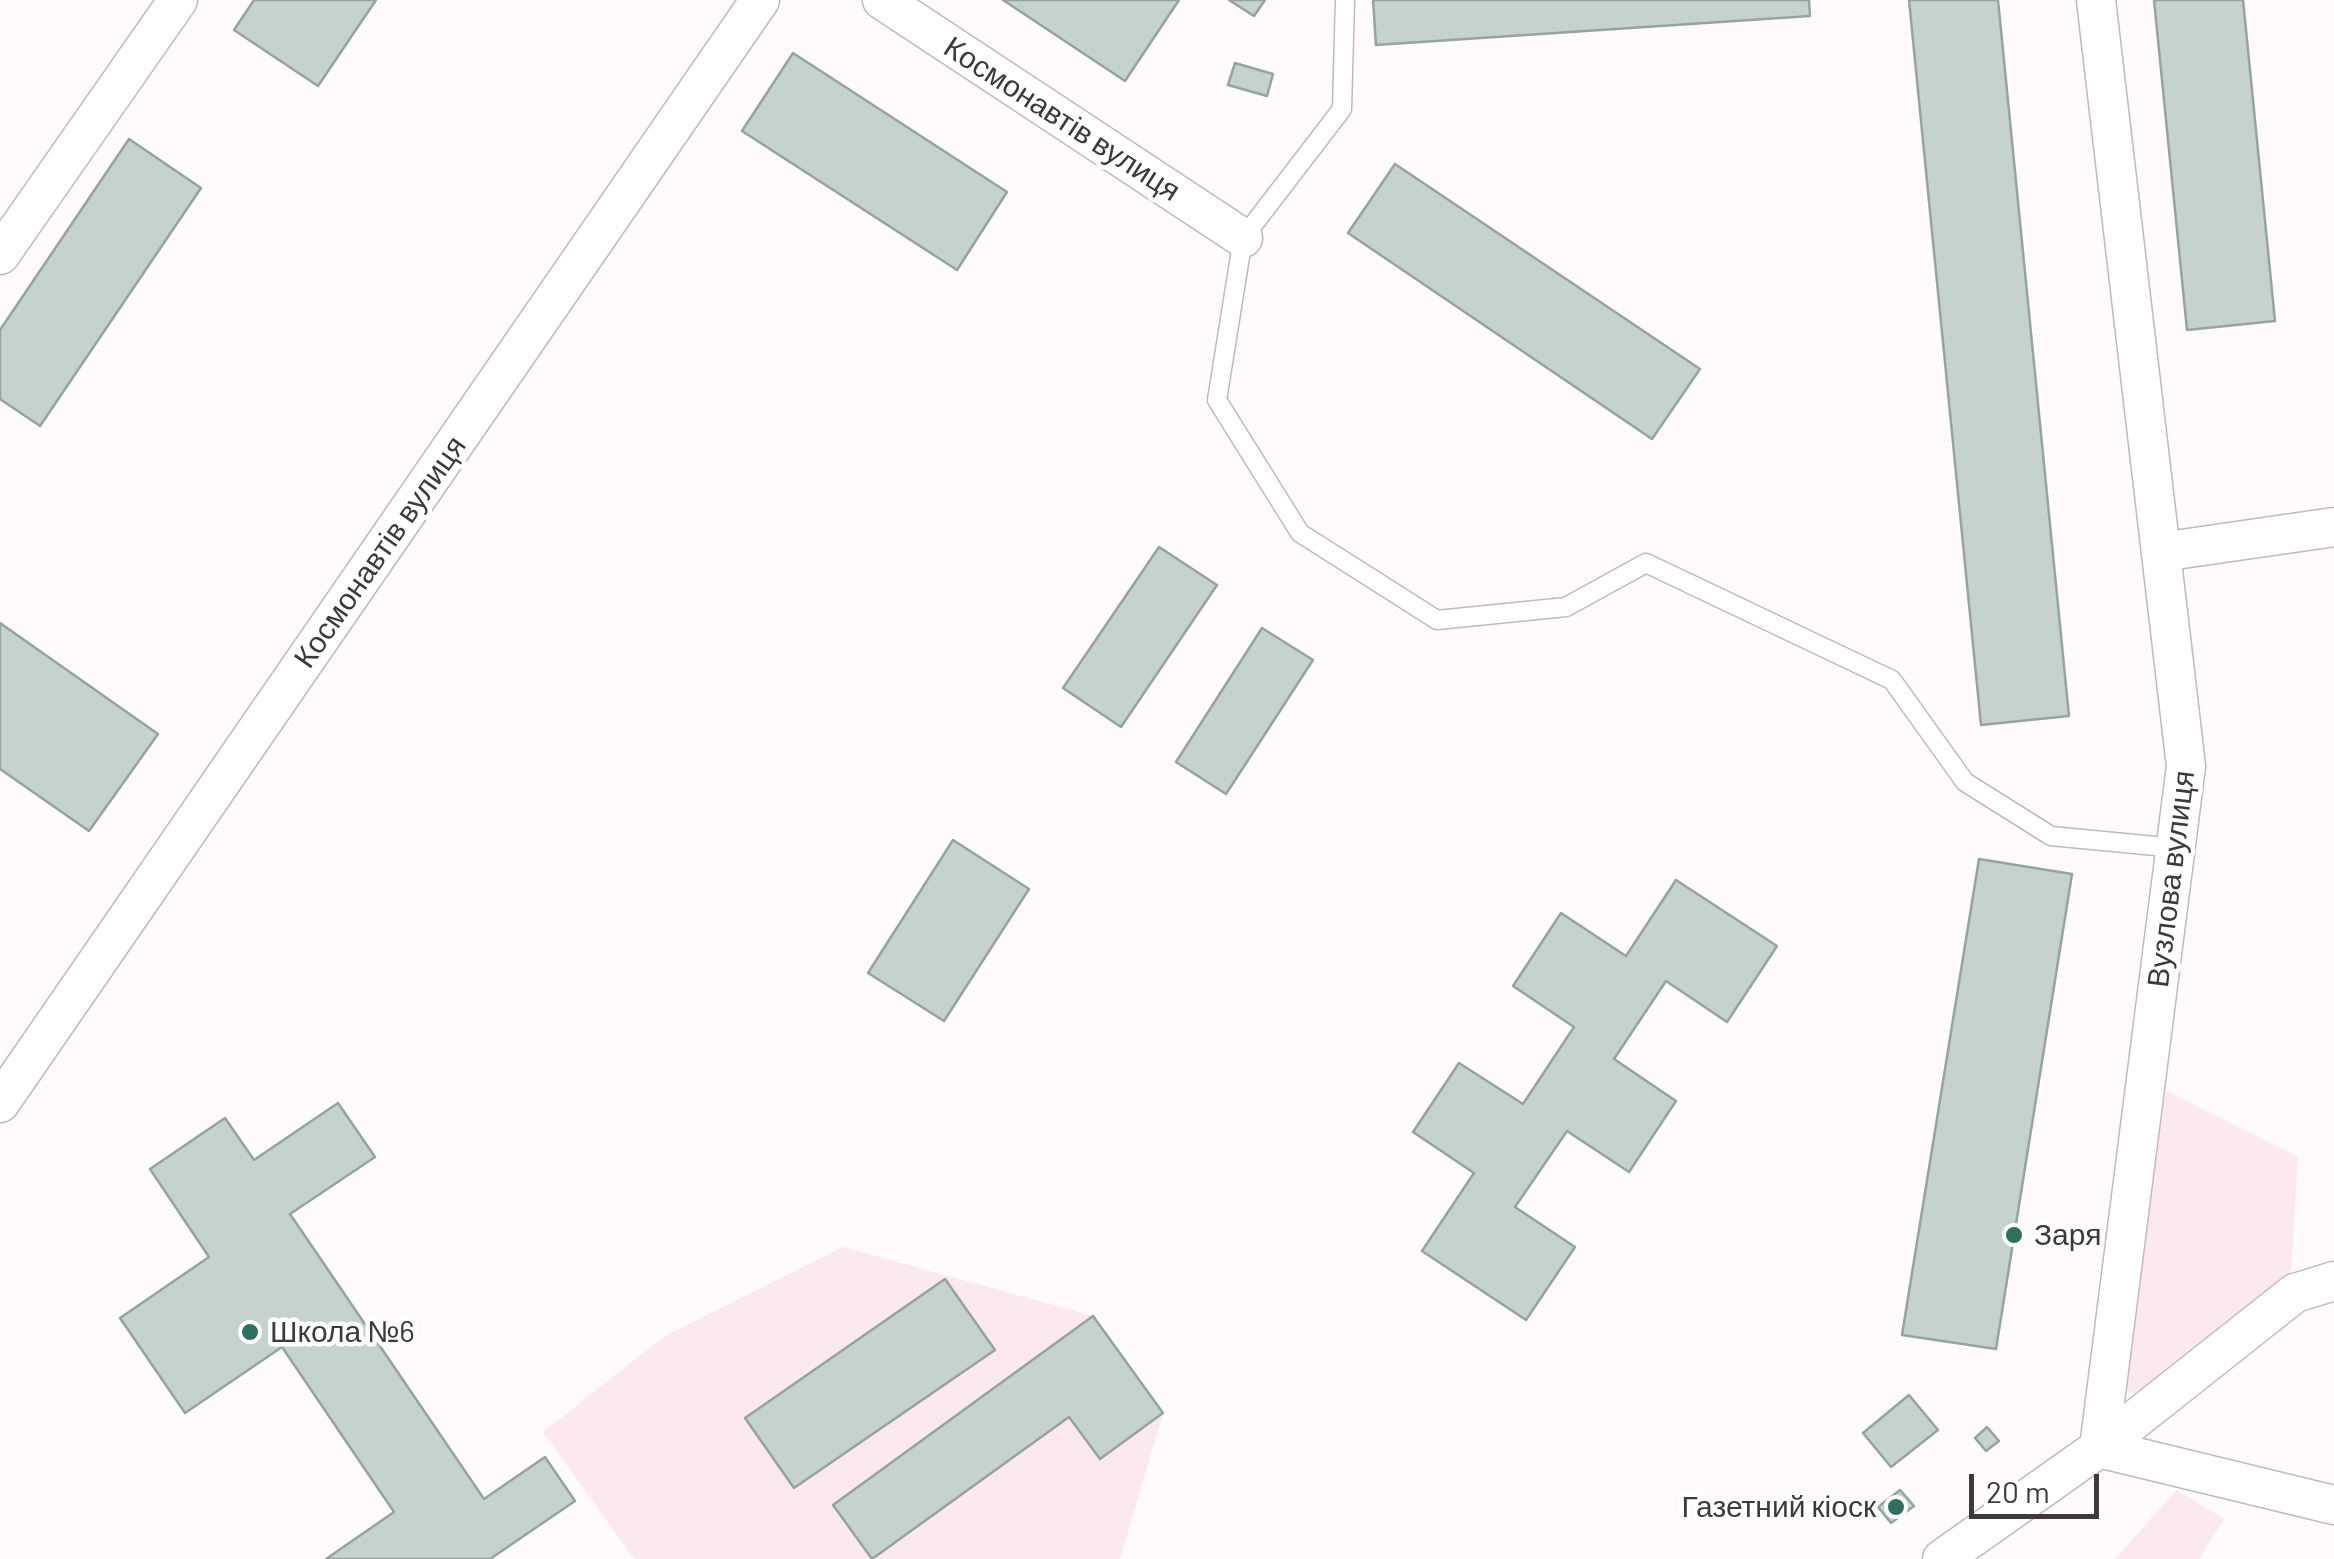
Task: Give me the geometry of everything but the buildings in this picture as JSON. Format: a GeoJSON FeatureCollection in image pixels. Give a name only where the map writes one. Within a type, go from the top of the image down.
{"type":"FeatureCollection","features":[{"type":"Feature","properties":{"kind":"street"},"geometry":{"type":"LineString","coordinates":[[0,255],[178,0]]}},
{"type":"Feature","properties":{"kind":"street","name":"Космонавтів вулиця"},"geometry":{"type":"LineString","coordinates":[[0,1103],[760,0]]}},
{"type":"Feature","properties":{"kind":"street","name":"Космонавтів вулиця"},"geometry":{"type":"LineString","coordinates":[[882,0],[1242,238]]}},
{"type":"Feature","properties":{"kind":"street","name":"Вузлова вулиця"},"geometry":{"type":"LineString","coordinates":[[2096,0],[2186,766],[2099,1448]]}},
{"type":"Feature","properties":{"kind":"street"},"geometry":{"type":"LineString","coordinates":[[2161,552],[2334,527]]}},
{"type":"Feature","properties":{"kind":"street"},"geometry":{"type":"LineString","coordinates":[[1942,1559],[2099,1448],[2296,1292],[2334,1281]]}},
{"type":"Feature","properties":{"kind":"street"},"geometry":{"type":"LineString","coordinates":[[2099,1448],[2334,1505]]}},
{"type":"Feature","properties":{"kind":"lane"},"geometry":{"type":"LineString","coordinates":[[1344,0],[1342,109],[1242,238],[1217,400],[1300,533],[1438,620],[1566,607],[1646,563],[1892,680],[1965,782],[2052,836],[2176,848]]}},
{"type":"Feature","properties":{"kind":"shaded area"},"geometry":{"type":"Polygon","coordinates":[[[2166,1091],[2298,1157],[2291,1274],[2142,1393],[2114,1391],[2166,1091]]]}},
{"type":"Feature","properties":{"kind":"shaded area"},"geometry":{"type":"Polygon","coordinates":[[[843,1247],[1093,1316],[1163,1413],[1120,1559],[634,1559],[543,1432],[665,1336],[843,1247]]]}},
{"type":"Feature","properties":{"kind":"shaded area"},"geometry":{"type":"Polygon","coordinates":[[[2177,1490],[2224,1519],[2199,1559],[2115,1559],[2177,1490]]]}},
{"type":"Feature","properties":{"kind":"place","name":"Заря"},"geometry":{"type":"Point","coordinates":[2014,1235]}},
{"type":"Feature","properties":{"kind":"place","name":"Школа №6"},"geometry":{"type":"Point","coordinates":[250,1332]}},
{"type":"Feature","properties":{"kind":"place","name":"Газетний кіоск"},"geometry":{"type":"Point","coordinates":[1896,1507]}}]}
